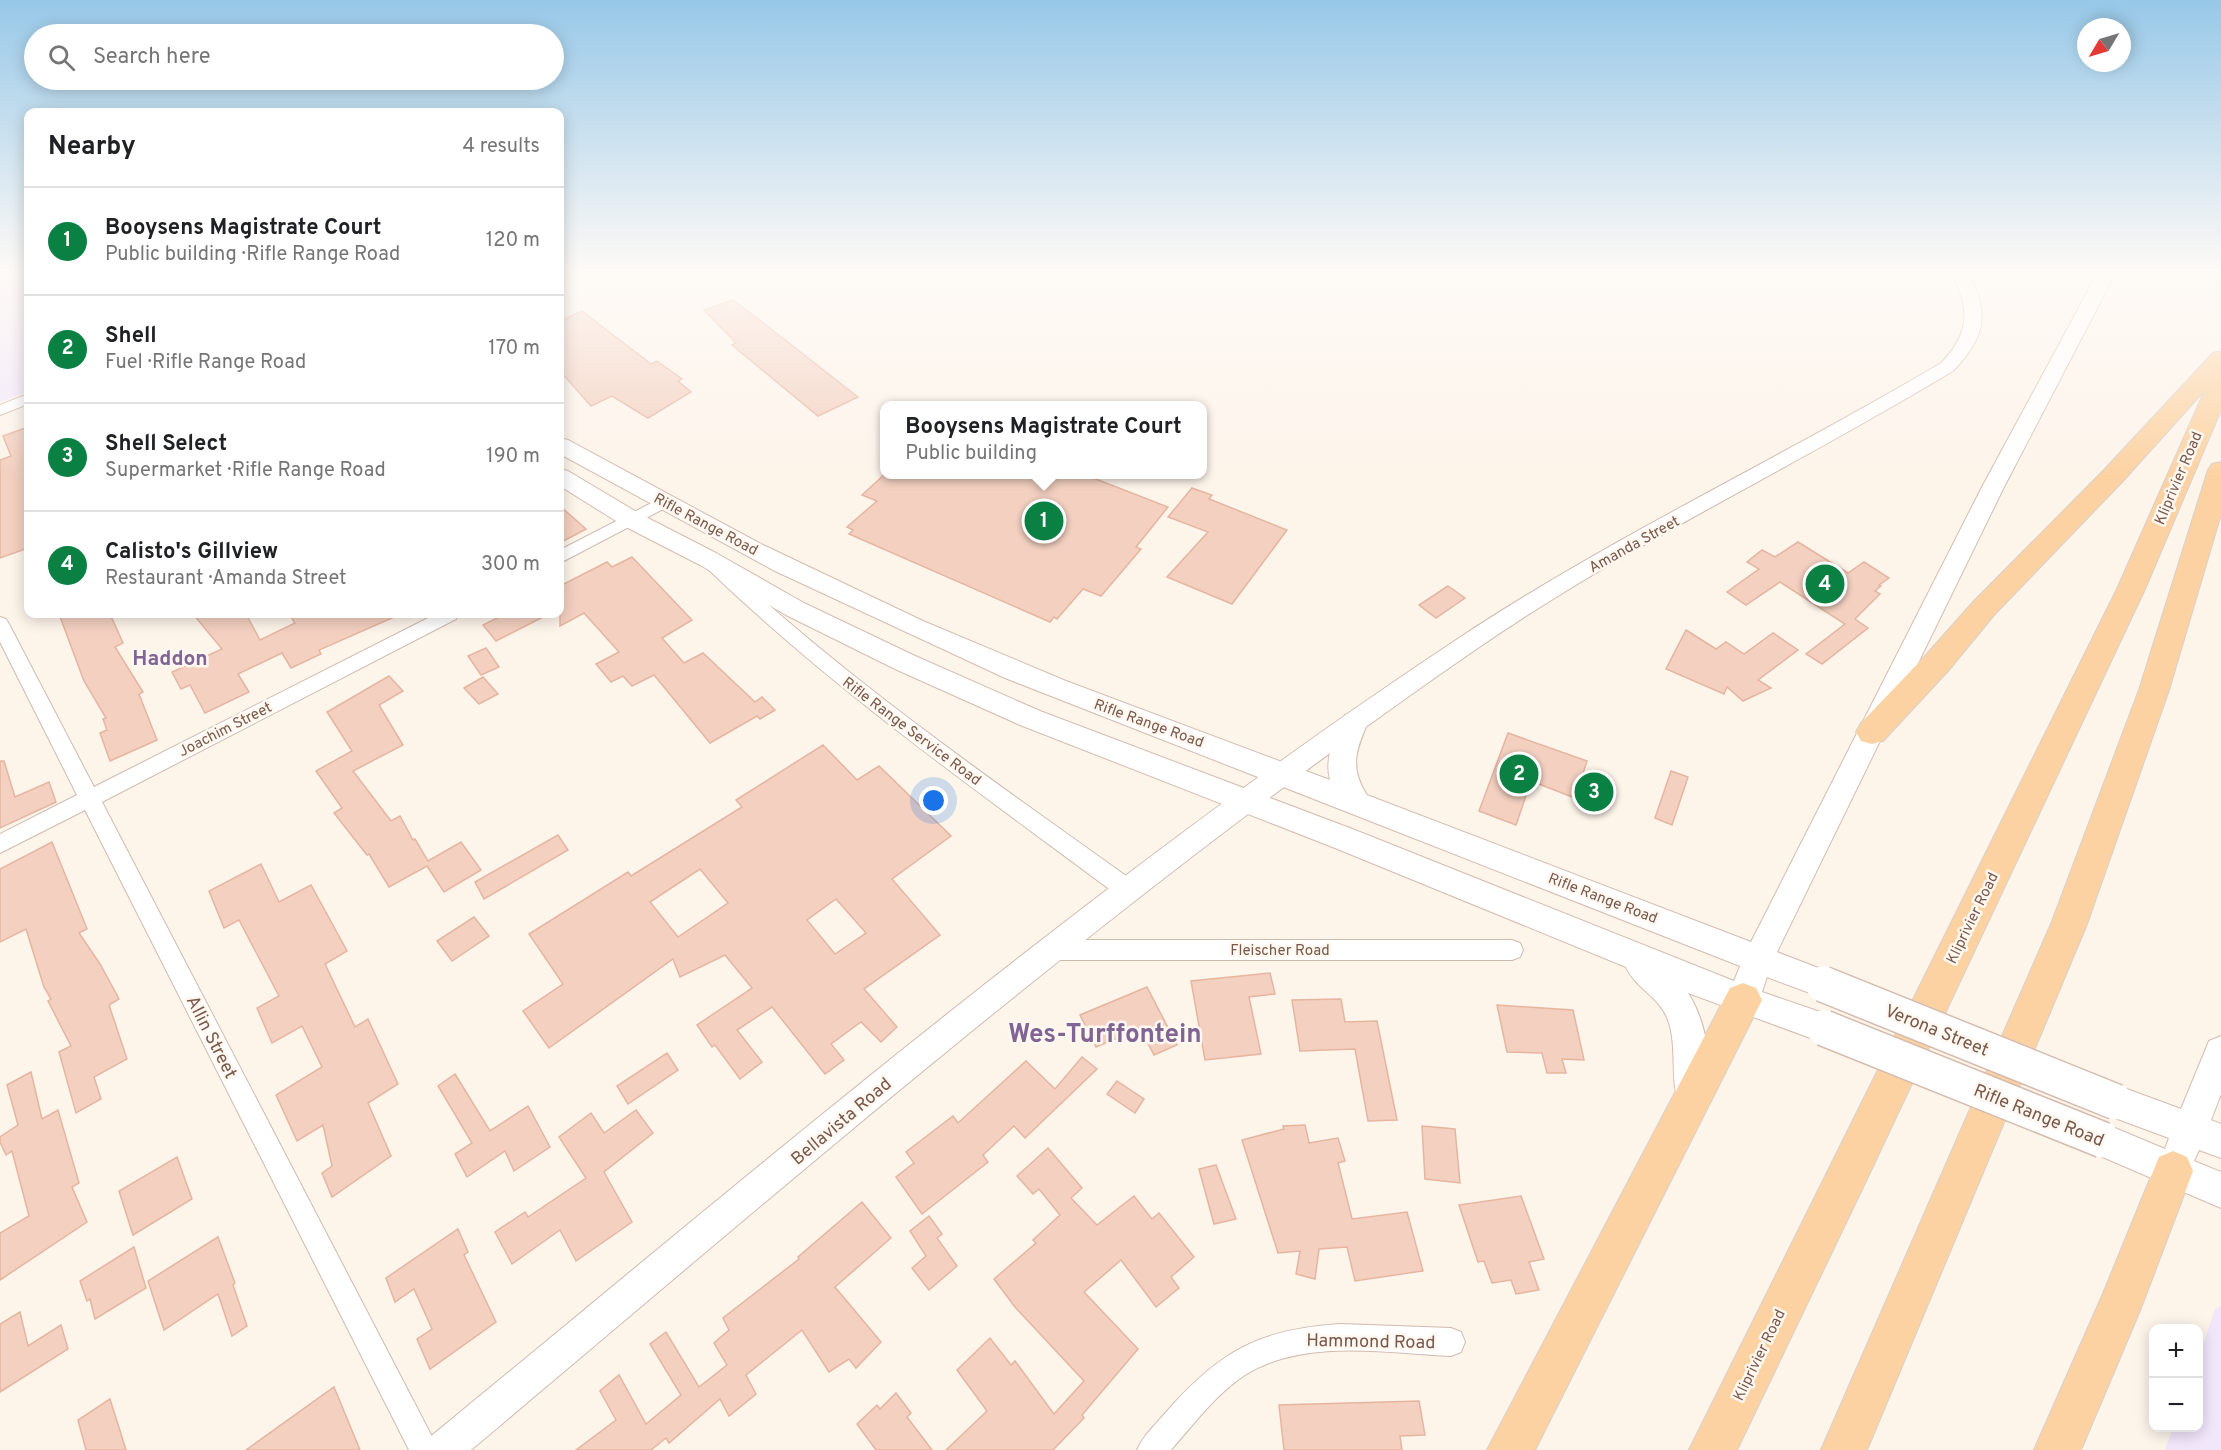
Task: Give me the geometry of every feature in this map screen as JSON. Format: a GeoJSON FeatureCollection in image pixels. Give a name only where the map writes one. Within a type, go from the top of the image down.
{"type":"FeatureCollection","features":[{"type":"Feature","properties":{"kind":"main road"},"geometry":{"type":"LineString","coordinates":[[1510,1450],[1624,1234],[1743,1000],[1758,959],[1988,498],[2070,342]]}},
{"type":"Feature","properties":{"kind":"main road"},"geometry":{"type":"LineString","coordinates":[[1872,732],[1937,663],[1984,608],[2128,460],[2221,358]]}},
{"type":"Feature","properties":{"kind":"main road","name":"Kliprivier Road"},"geometry":{"type":"LineString","coordinates":[[1712,1450],[1852,1167],[2131,589],[2221,381]]}},
{"type":"Feature","properties":{"kind":"main road","name":"Rifle Range Road"},"geometry":{"type":"LineString","coordinates":[[564,446],[752,549],[1014,671],[1284,772],[1357,803],[1758,959]]}},
{"type":"Feature","properties":{"kind":"main road"},"geometry":{"type":"LineString","coordinates":[[1844,1450],[2073,914],[2154,690],[2221,470]]}},
{"type":"Feature","properties":{"kind":"main road","name":"Rifle Range Road"},"geometry":{"type":"LineString","coordinates":[[564,478],[632,520],[708,559],[795,609],[944,680],[1030,718],[1247,801],[1615,948]]}},
{"type":"Feature","properties":{"kind":"main road"},"geometry":{"type":"LineString","coordinates":[[1355,722],[1341,753],[1341,772],[1349,792],[1357,803]]}},
{"type":"Feature","properties":{"kind":"main road"},"geometry":{"type":"LineString","coordinates":[[1615,948],[1743,1000]]}},
{"type":"Feature","properties":{"kind":"main road"},"geometry":{"type":"LineString","coordinates":[[1615,948],[1654,974],[1669,989],[1685,1019],[1692,1051],[1692,1097]]}},
{"type":"Feature","properties":{"kind":"main road","name":"Verona Street"},"geometry":{"type":"LineString","coordinates":[[1758,959],[2116,1102],[2188,1128]]}},
{"type":"Feature","properties":{"kind":"main road","name":"Rifle Range Road"},"geometry":{"type":"LineString","coordinates":[[1743,1000],[1824,1028],[2221,1190]]}},
{"type":"Feature","properties":{"kind":"main road"},"geometry":{"type":"LineString","coordinates":[[2057,1450],[2119,1308],[2188,1128],[2221,1052]]}},
{"type":"Feature","properties":{"kind":"main road"},"geometry":{"type":"LineString","coordinates":[[2188,1128],[2221,1141]]}},
{"type":"Feature","properties":{"kind":"street","name":"Amanda Street"},"geometry":{"type":"LineString","coordinates":[[1247,801],[1284,772],[1515,612],[1947,367],[1961,354],[1967,342]]}},
{"type":"Feature","properties":{"kind":"street"},"geometry":{"type":"LineString","coordinates":[[0,410],[24,401]]}},
{"type":"Feature","properties":{"kind":"street"},"geometry":{"type":"LineString","coordinates":[[564,555],[665,501]]}},
{"type":"Feature","properties":{"kind":"street","name":"Rifle Range Service Road"},"geometry":{"type":"LineString","coordinates":[[708,559],[757,608],[892,719],[1128,890]]}},
{"type":"Feature","properties":{"kind":"street","name":"Joachim Street"},"geometry":{"type":"LineString","coordinates":[[0,844],[442,618]]}},
{"type":"Feature","properties":{"kind":"street","name":"Allin Street"},"geometry":{"type":"LineString","coordinates":[[0,624],[423,1450]]}},
{"type":"Feature","properties":{"kind":"street","name":"Bellavista Road"},"geometry":{"type":"LineString","coordinates":[[444,1450],[1048,950],[1247,801]]}},
{"type":"Feature","properties":{"kind":"street","name":"Fleischer Road"},"geometry":{"type":"LineString","coordinates":[[1048,950],[1512,950]]}},
{"type":"Feature","properties":{"kind":"street","name":"Hammond Road"},"geometry":{"type":"LineString","coordinates":[[1152,1450],[1216,1381],[1236,1365],[1263,1350],[1292,1341],[1326,1338],[1451,1342]]}},
{"type":"Feature","properties":{"kind":"shaded area"},"geometry":{"type":"Polygon","coordinates":[[[0,342],[24,342],[24,393],[0,402],[0,342]]]}},
{"type":"Feature","properties":{"kind":"shaded area"},"geometry":{"type":"Polygon","coordinates":[[[2221,1306],[2221,1450],[2165,1450],[2172,1432],[2203,1432],[2203,1344],[2215,1309],[2221,1306]]]}},
{"type":"Feature","properties":{"kind":"building"},"geometry":{"type":"Polygon","coordinates":[[[564,342],[622,342],[651,364],[657,361],[682,379],[678,381],[691,392],[648,418],[612,396],[591,406],[564,376],[564,342]]]}},
{"type":"Feature","properties":{"kind":"building"},"geometry":{"type":"Polygon","coordinates":[[[735,342],[787,342],[858,397],[818,416],[732,345],[736,343],[735,342]]]}},
{"type":"Feature","properties":{"kind":"building"},"geometry":{"type":"Polygon","coordinates":[[[24,428],[24,549],[0,558],[0,460],[11,456],[3,436],[24,428]]]}},
{"type":"Feature","properties":{"kind":"building"},"geometry":{"type":"Polygon","coordinates":[[[880,479],[1096,479],[1168,507],[1136,547],[1141,549],[1101,596],[1083,589],[1057,619],[1054,617],[1050,622],[849,534],[853,530],[847,527],[877,501],[862,495],[880,479]]]}},
{"type":"Feature","properties":{"kind":"building"},"geometry":{"type":"Polygon","coordinates":[[[1192,488],[1212,495],[1209,499],[1287,530],[1232,604],[1167,577],[1208,532],[1168,517],[1192,488]]]}},
{"type":"Feature","properties":{"kind":"building"},"geometry":{"type":"Polygon","coordinates":[[[564,510],[586,529],[564,541],[564,510]]]}},
{"type":"Feature","properties":{"kind":"building"},"geometry":{"type":"Polygon","coordinates":[[[1798,542],[1848,573],[1864,562],[1889,578],[1875,591],[1880,594],[1855,619],[1868,628],[1822,664],[1806,654],[1845,624],[1780,582],[1746,605],[1727,592],[1759,569],[1747,562],[1762,550],[1775,557],[1798,542]]]}},
{"type":"Feature","properties":{"kind":"building"},"geometry":{"type":"Polygon","coordinates":[[[632,557],[692,620],[662,638],[684,663],[703,653],[755,702],[762,697],[775,710],[760,719],[757,716],[710,743],[654,675],[632,686],[623,676],[611,682],[596,664],[619,652],[584,613],[560,626],[560,618],[564,618],[564,584],[607,562],[612,567],[632,557]]]}},
{"type":"Feature","properties":{"kind":"building"},"geometry":{"type":"Polygon","coordinates":[[[1448,586],[1465,598],[1436,618],[1419,605],[1448,586]]]}},
{"type":"Feature","properties":{"kind":"building"},"geometry":{"type":"Polygon","coordinates":[[[60,618],[112,618],[123,643],[115,647],[143,692],[139,694],[157,740],[110,761],[100,733],[107,730],[103,719],[106,718],[84,681],[60,618]]]}},
{"type":"Feature","properties":{"kind":"building"},"geometry":{"type":"Polygon","coordinates":[[[196,618],[248,618],[260,640],[295,623],[292,618],[392,618],[319,650],[321,654],[291,668],[282,653],[238,674],[249,692],[205,713],[190,685],[181,689],[172,672],[222,649],[196,618]]]}},
{"type":"Feature","properties":{"kind":"building"},"geometry":{"type":"Polygon","coordinates":[[[497,618],[541,618],[496,641],[483,625],[497,618]]]}},
{"type":"Feature","properties":{"kind":"building"},"geometry":{"type":"Polygon","coordinates":[[[1686,630],[1716,649],[1726,642],[1744,654],[1773,633],[1798,650],[1758,680],[1771,688],[1743,701],[1727,687],[1724,694],[1666,669],[1686,630]]]}},
{"type":"Feature","properties":{"kind":"building"},"geometry":{"type":"Polygon","coordinates":[[[486,648],[499,667],[481,675],[468,656],[486,648]]]}},
{"type":"Feature","properties":{"kind":"building"},"geometry":{"type":"Polygon","coordinates":[[[389,676],[403,691],[379,705],[403,745],[353,771],[391,821],[400,816],[428,861],[461,842],[481,870],[444,892],[427,866],[389,887],[369,854],[367,855],[334,813],[342,808],[316,771],[352,751],[327,712],[389,676]]]}},
{"type":"Feature","properties":{"kind":"building"},"geometry":{"type":"Polygon","coordinates":[[[483,677],[498,694],[479,704],[464,688],[483,677]]]}},
{"type":"Feature","properties":{"kind":"building"},"geometry":{"type":"Polygon","coordinates":[[[1508,733],[1587,761],[1575,798],[1531,781],[1516,825],[1479,811],[1508,733]]]}},
{"type":"Feature","properties":{"kind":"building"},"geometry":{"type":"Polygon","coordinates":[[[823,745],[857,780],[879,766],[951,836],[892,879],[940,935],[864,989],[897,1027],[881,1042],[861,1022],[831,1044],[844,1060],[825,1074],[772,1007],[737,1030],[762,1062],[740,1079],[715,1045],[712,1047],[697,1025],[752,988],[725,955],[680,977],[673,959],[549,1048],[523,1011],[563,984],[529,934],[628,872],[631,876],[742,807],[736,800],[823,745]],[[700,869],[650,902],[678,937],[728,903],[700,869]],[[836,899],[807,920],[835,954],[866,933],[836,899]]]}},
{"type":"Feature","properties":{"kind":"building"},"geometry":{"type":"Polygon","coordinates":[[[0,761],[4,761],[15,797],[49,782],[56,802],[0,828],[0,761]]]}},
{"type":"Feature","properties":{"kind":"building"},"geometry":{"type":"Polygon","coordinates":[[[1671,771],[1688,777],[1672,825],[1655,818],[1671,771]]]}},
{"type":"Feature","properties":{"kind":"building"},"geometry":{"type":"Polygon","coordinates":[[[558,835],[568,850],[484,899],[475,882],[558,835]]]}},
{"type":"Feature","properties":{"kind":"building"},"geometry":{"type":"Polygon","coordinates":[[[52,842],[87,929],[79,933],[100,964],[119,999],[109,1005],[127,1059],[94,1077],[101,1099],[76,1113],[59,1052],[71,1046],[48,1001],[51,999],[44,987],[26,929],[0,942],[0,869],[52,842]]]}},
{"type":"Feature","properties":{"kind":"building"},"geometry":{"type":"Polygon","coordinates":[[[261,864],[279,902],[311,885],[347,951],[325,964],[355,1027],[368,1019],[398,1084],[368,1103],[391,1156],[332,1197],[322,1173],[332,1166],[323,1125],[297,1141],[276,1095],[322,1067],[302,1026],[272,1043],[257,1008],[279,996],[239,920],[224,928],[209,891],[261,864]]]}},
{"type":"Feature","properties":{"kind":"building"},"geometry":{"type":"Polygon","coordinates":[[[474,917],[489,936],[452,961],[437,941],[474,917]]]}},
{"type":"Feature","properties":{"kind":"building"},"geometry":{"type":"Polygon","coordinates":[[[1270,973],[1275,994],[1249,997],[1261,1054],[1205,1060],[1191,981],[1270,973]]]}},
{"type":"Feature","properties":{"kind":"building"},"geometry":{"type":"Polygon","coordinates":[[[1147,987],[1177,1045],[1154,1055],[1140,1028],[1096,1047],[1080,1015],[1147,987]]]}},
{"type":"Feature","properties":{"kind":"building"},"geometry":{"type":"Polygon","coordinates":[[[1341,999],[1345,1022],[1377,1021],[1397,1120],[1368,1121],[1355,1049],[1300,1051],[1292,1000],[1341,999]]]}},
{"type":"Feature","properties":{"kind":"building"},"geometry":{"type":"Polygon","coordinates":[[[1497,1005],[1573,1010],[1584,1060],[1562,1059],[1566,1073],[1547,1073],[1542,1053],[1507,1052],[1497,1005]]]}},
{"type":"Feature","properties":{"kind":"building"},"geometry":{"type":"Polygon","coordinates":[[[667,1053],[678,1070],[628,1104],[617,1086],[667,1053]]]}},
{"type":"Feature","properties":{"kind":"building"},"geometry":{"type":"Polygon","coordinates":[[[1082,1057],[1097,1069],[1025,1138],[1014,1126],[983,1155],[988,1162],[922,1214],[896,1177],[914,1163],[906,1152],[953,1116],[958,1123],[1026,1061],[1055,1089],[1082,1057]]]}},
{"type":"Feature","properties":{"kind":"building"},"geometry":{"type":"Polygon","coordinates":[[[31,1072],[42,1119],[58,1110],[79,1183],[72,1187],[87,1222],[0,1280],[0,1233],[29,1216],[12,1151],[6,1155],[0,1142],[0,1137],[18,1125],[7,1085],[31,1072]]]}},
{"type":"Feature","properties":{"kind":"building"},"geometry":{"type":"Polygon","coordinates":[[[455,1074],[490,1131],[528,1106],[550,1147],[514,1171],[505,1151],[467,1177],[455,1154],[472,1143],[438,1086],[455,1074]]]}},
{"type":"Feature","properties":{"kind":"building"},"geometry":{"type":"Polygon","coordinates":[[[1117,1081],[1144,1099],[1135,1113],[1107,1094],[1117,1081]]]}},
{"type":"Feature","properties":{"kind":"building"},"geometry":{"type":"Polygon","coordinates":[[[636,1110],[653,1133],[604,1172],[632,1222],[576,1261],[560,1230],[512,1264],[495,1232],[525,1212],[528,1217],[586,1178],[559,1137],[591,1113],[604,1133],[636,1110]]]}},
{"type":"Feature","properties":{"kind":"building"},"geometry":{"type":"Polygon","coordinates":[[[1305,1125],[1309,1143],[1338,1138],[1345,1161],[1338,1163],[1352,1219],[1407,1212],[1423,1271],[1355,1281],[1347,1247],[1319,1249],[1315,1279],[1296,1274],[1300,1251],[1278,1253],[1242,1140],[1284,1129],[1283,1126],[1305,1125]]]}},
{"type":"Feature","properties":{"kind":"building"},"geometry":{"type":"Polygon","coordinates":[[[1422,1126],[1455,1129],[1460,1183],[1425,1179],[1422,1126]]]}},
{"type":"Feature","properties":{"kind":"building"},"geometry":{"type":"Polygon","coordinates":[[[1048,1148],[1082,1188],[1071,1198],[1097,1225],[1134,1196],[1152,1219],[1159,1213],[1194,1257],[1171,1277],[1179,1288],[1156,1307],[1121,1260],[1084,1292],[1138,1349],[1082,1415],[1084,1418],[1053,1450],[946,1450],[987,1411],[957,1370],[990,1338],[1011,1365],[1015,1361],[1054,1414],[1084,1381],[1015,1307],[994,1279],[1036,1243],[1033,1240],[1060,1215],[1039,1189],[1033,1194],[1017,1176],[1048,1148]]]}},
{"type":"Feature","properties":{"kind":"building"},"geometry":{"type":"Polygon","coordinates":[[[177,1157],[192,1199],[133,1235],[119,1191],[177,1157]]]}},
{"type":"Feature","properties":{"kind":"building"},"geometry":{"type":"Polygon","coordinates":[[[1216,1165],[1236,1219],[1214,1224],[1199,1169],[1216,1165]]]}},
{"type":"Feature","properties":{"kind":"building"},"geometry":{"type":"Polygon","coordinates":[[[1521,1196],[1544,1259],[1529,1262],[1539,1290],[1516,1294],[1511,1280],[1492,1283],[1484,1261],[1478,1262],[1459,1205],[1521,1196]]]}},
{"type":"Feature","properties":{"kind":"building"},"geometry":{"type":"Polygon","coordinates":[[[862,1202],[891,1238],[835,1287],[881,1342],[856,1368],[849,1359],[829,1372],[802,1330],[746,1375],[756,1394],[729,1416],[720,1399],[669,1443],[666,1438],[651,1450],[576,1450],[616,1420],[600,1391],[619,1375],[646,1424],[681,1395],[650,1344],[666,1332],[699,1387],[727,1365],[714,1343],[729,1330],[723,1318],[799,1259],[798,1257],[862,1202]]]}},
{"type":"Feature","properties":{"kind":"building"},"geometry":{"type":"Polygon","coordinates":[[[929,1216],[942,1234],[937,1238],[957,1266],[929,1290],[912,1268],[926,1256],[910,1231],[929,1216]]]}},
{"type":"Feature","properties":{"kind":"building"},"geometry":{"type":"Polygon","coordinates":[[[458,1229],[468,1252],[464,1255],[496,1322],[430,1369],[417,1339],[432,1329],[414,1289],[395,1302],[386,1278],[458,1229]]]}},
{"type":"Feature","properties":{"kind":"building"},"geometry":{"type":"Polygon","coordinates":[[[218,1237],[235,1283],[233,1285],[247,1326],[232,1336],[218,1294],[164,1330],[148,1281],[218,1237]]]}},
{"type":"Feature","properties":{"kind":"building"},"geometry":{"type":"Polygon","coordinates":[[[134,1247],[146,1288],[95,1319],[90,1299],[87,1301],[80,1281],[134,1247]]]}},
{"type":"Feature","properties":{"kind":"building"},"geometry":{"type":"Polygon","coordinates":[[[20,1312],[28,1346],[61,1325],[68,1349],[0,1392],[0,1324],[20,1312]]]}},
{"type":"Feature","properties":{"kind":"building"},"geometry":{"type":"Polygon","coordinates":[[[334,1387],[360,1450],[246,1450],[334,1387]]]}},
{"type":"Feature","properties":{"kind":"building"},"geometry":{"type":"Polygon","coordinates":[[[896,1393],[911,1413],[907,1417],[932,1450],[876,1450],[857,1424],[877,1405],[880,1409],[896,1393]]]}},
{"type":"Feature","properties":{"kind":"building"},"geometry":{"type":"Polygon","coordinates":[[[110,1399],[126,1450],[86,1450],[78,1420],[110,1399]]]}},
{"type":"Feature","properties":{"kind":"building"},"geometry":{"type":"Polygon","coordinates":[[[1419,1401],[1425,1435],[1400,1436],[1402,1450],[1284,1450],[1279,1405],[1419,1401]]]}},
{"type":"Feature","properties":{"kind":"place","name":"Booysens Magistrate Court"},"geometry":{"type":"Point","coordinates":[1044,521]}},
{"type":"Feature","properties":{"kind":"place","name":"Calisto's Gillview"},"geometry":{"type":"Point","coordinates":[1825,584]}},
{"type":"Feature","properties":{"kind":"place","name":"Shell"},"geometry":{"type":"Point","coordinates":[1519,774]}},
{"type":"Feature","properties":{"kind":"place","name":"Shell Select"},"geometry":{"type":"Point","coordinates":[1594,792]}},
{"type":"Feature","properties":{"kind":"district","name":"Haddon"},"geometry":{"type":"Point","coordinates":[170,658]}},
{"type":"Feature","properties":{"kind":"district","name":"Wes-Turffontein"},"geometry":{"type":"Point","coordinates":[1105,1033]}}]}
